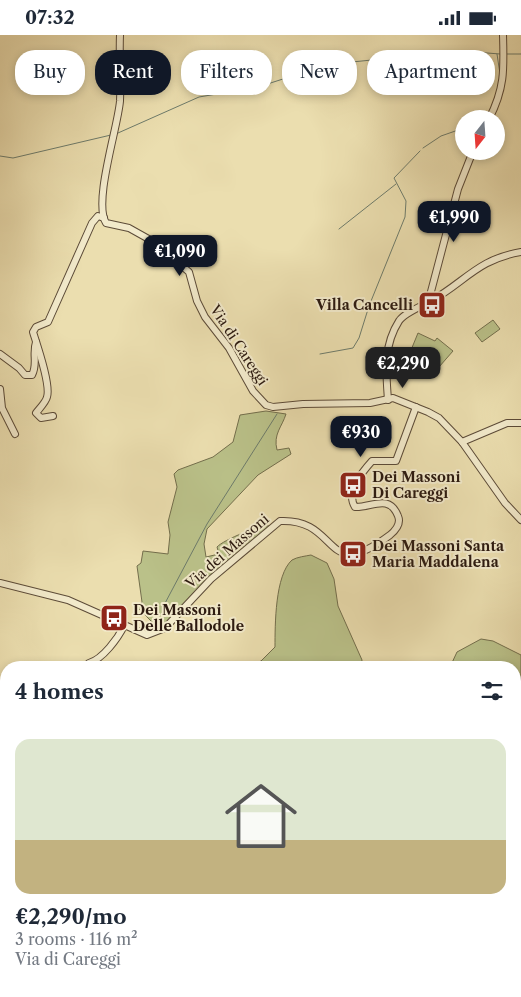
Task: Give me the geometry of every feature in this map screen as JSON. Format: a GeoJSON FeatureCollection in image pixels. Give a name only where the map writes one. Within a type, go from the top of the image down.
{"type":"FeatureCollection","features":[{"type":"Feature","properties":{"kind":"street"},"geometry":{"type":"LineString","coordinates":[[53,416],[41,418],[36,413],[48,397],[40,349],[34,332],[36,327],[48,323],[92,223],[98,217],[104,218],[103,207],[108,165],[120,102],[120,35]]}},
{"type":"Feature","properties":{"kind":"street"},"geometry":{"type":"LineString","coordinates":[[494,110],[499,101],[502,88],[503,35]]}},
{"type":"Feature","properties":{"kind":"street"},"geometry":{"type":"LineString","coordinates":[[428,303],[460,182],[469,160]]}},
{"type":"Feature","properties":{"kind":"street","name":"Via di Careggi"},"geometry":{"type":"LineString","coordinates":[[104,218],[110,225],[129,228],[154,242],[189,271],[205,317],[229,348],[253,391],[266,405],[273,407],[400,400],[416,407],[439,418],[462,442],[503,501],[521,520]]}},
{"type":"Feature","properties":{"kind":"street"},"geometry":{"type":"LineString","coordinates":[[388,400],[385,356],[398,322],[402,317],[428,303],[478,267],[504,255],[521,252]]}},
{"type":"Feature","properties":{"kind":"street"},"geometry":{"type":"LineString","coordinates":[[0,355],[19,368],[25,375],[32,375],[37,361],[34,349],[36,342]]}},
{"type":"Feature","properties":{"kind":"street"},"geometry":{"type":"LineString","coordinates":[[0,389],[2,408],[15,434]]}},
{"type":"Feature","properties":{"kind":"street","name":"Via dei Massoni"},"geometry":{"type":"LineString","coordinates":[[0,583],[68,600],[99,612],[124,626],[147,635],[165,628],[211,579],[280,521],[289,520],[309,525],[319,531],[338,551],[348,555],[364,551],[388,535],[399,523],[399,518],[392,505],[376,503],[356,507],[353,503],[353,489],[372,461],[396,461],[416,407]]}},
{"type":"Feature","properties":{"kind":"street"},"geometry":{"type":"LineString","coordinates":[[462,442],[507,423],[521,423]]}},
{"type":"Feature","properties":{"kind":"street"},"geometry":{"type":"LineString","coordinates":[[94,661],[114,642],[124,626]]}},
{"type":"Feature","properties":{"kind":"green space"},"geometry":{"type":"Polygon","coordinates":[[[493,320],[500,329],[482,342],[475,333],[493,320]]]}},
{"type":"Feature","properties":{"kind":"green space"},"geometry":{"type":"Polygon","coordinates":[[[418,333],[435,341],[437,338],[453,351],[439,367],[409,355],[418,333]]]}},
{"type":"Feature","properties":{"kind":"green space"},"geometry":{"type":"Polygon","coordinates":[[[266,411],[286,414],[277,435],[276,444],[277,450],[289,448],[291,454],[258,475],[207,529],[204,544],[206,557],[219,554],[217,547],[234,537],[259,527],[269,526],[166,623],[158,628],[138,608],[142,602],[137,566],[141,563],[143,551],[168,554],[170,535],[168,522],[177,487],[174,474],[178,470],[213,457],[233,442],[240,415],[266,411]]]}},
{"type":"Feature","properties":{"kind":"green space"},"geometry":{"type":"Polygon","coordinates":[[[311,555],[327,563],[334,579],[338,606],[362,661],[261,661],[275,647],[277,601],[282,577],[286,567],[292,560],[311,555]]]}},
{"type":"Feature","properties":{"kind":"green space"},"geometry":{"type":"Polygon","coordinates":[[[481,639],[493,641],[521,655],[521,661],[453,661],[457,652],[481,639]]]}},
{"type":"Feature","properties":{"kind":"waterway"},"geometry":{"type":"LineString","coordinates":[[118,133],[199,97],[258,87],[311,70],[342,63],[461,51],[500,54]]}},
{"type":"Feature","properties":{"kind":"waterway"},"geometry":{"type":"LineString","coordinates":[[497,54],[500,74]]}},
{"type":"Feature","properties":{"kind":"waterway"},"geometry":{"type":"LineString","coordinates":[[506,54],[521,54]]}},
{"type":"Feature","properties":{"kind":"waterway"},"geometry":{"type":"LineString","coordinates":[[423,148],[441,136],[455,131]]}},
{"type":"Feature","properties":{"kind":"waterway"},"geometry":{"type":"LineString","coordinates":[[0,156],[13,158],[111,135]]}},
{"type":"Feature","properties":{"kind":"waterway"},"geometry":{"type":"LineString","coordinates":[[320,354],[353,348],[359,338],[369,306],[405,217],[406,201],[394,178],[420,151]]}},
{"type":"Feature","properties":{"kind":"waterway"},"geometry":{"type":"LineString","coordinates":[[339,229],[396,184]]}},
{"type":"Feature","properties":{"kind":"waterway"},"geometry":{"type":"LineString","coordinates":[[163,607],[207,524],[277,414]]}},
{"type":"Feature","properties":{"kind":"place","name":"Villa Cancelli"},"geometry":{"type":"Point","coordinates":[432,305]}},
{"type":"Feature","properties":{"kind":"place","name":"Dei Massoni Di Careggi"},"geometry":{"type":"Point","coordinates":[353,485]}},
{"type":"Feature","properties":{"kind":"place","name":"Dei Massoni Santa Maria Maddalena"},"geometry":{"type":"Point","coordinates":[353,554]}},
{"type":"Feature","properties":{"kind":"place","name":"Dei Massoni Delle Ballodole"},"geometry":{"type":"Point","coordinates":[114,618]}}]}
